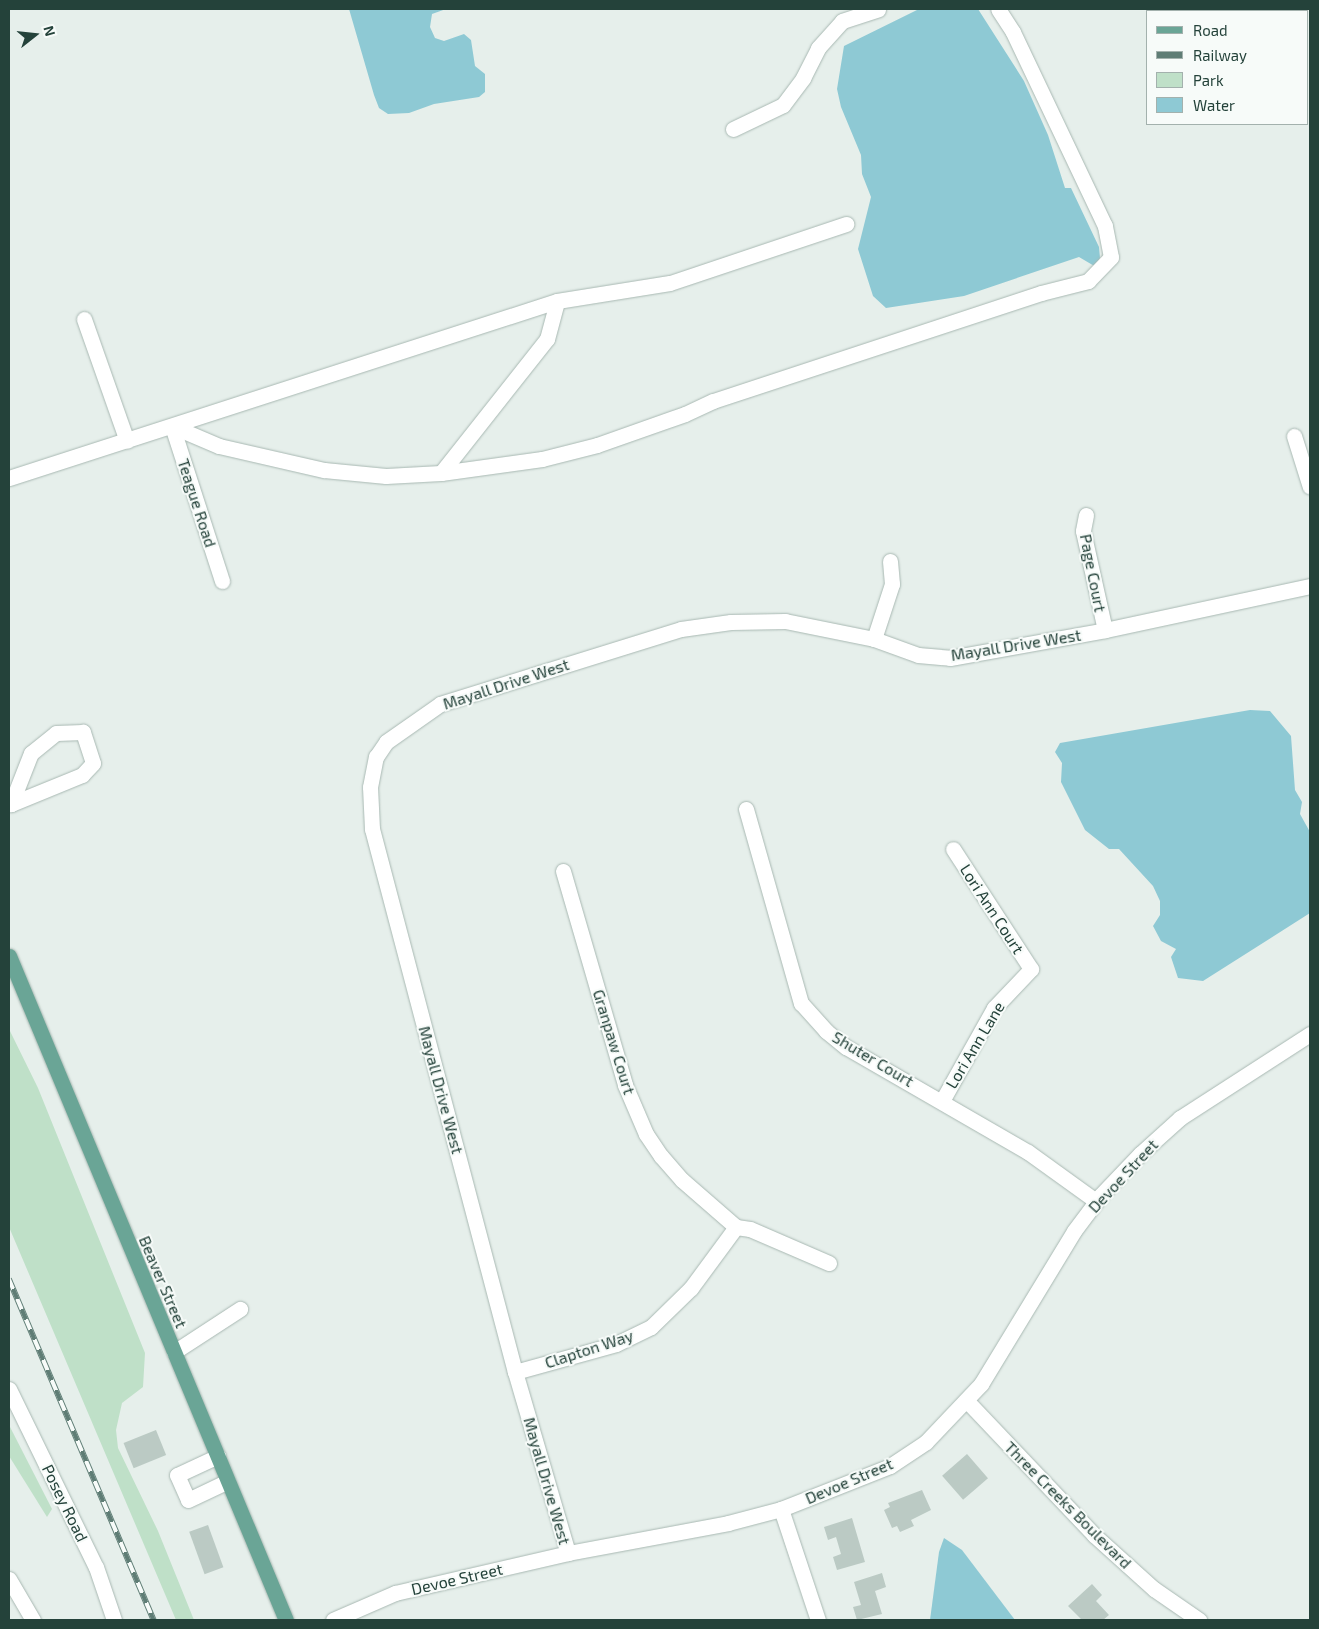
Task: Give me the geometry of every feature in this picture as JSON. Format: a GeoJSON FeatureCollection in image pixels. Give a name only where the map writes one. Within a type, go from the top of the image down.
{"type":"FeatureCollection","features":[{"type":"Feature","properties":{"kind":"main road","name":"Beaver Street"},"geometry":{"type":"LineString","coordinates":[[9,956],[286,1620]]}},
{"type":"Feature","properties":{"kind":"street"},"geometry":{"type":"LineString","coordinates":[[734,129],[783,105],[803,78],[818,48],[842,21],[878,9]]}},
{"type":"Feature","properties":{"kind":"street"},"geometry":{"type":"LineString","coordinates":[[172,426],[219,446],[324,470],[386,476],[441,473],[542,459],[597,445],[713,401],[1041,293],[1088,281],[1111,257],[1105,226],[1013,32],[998,9]]}},
{"type":"Feature","properties":{"kind":"street"},"geometry":{"type":"LineString","coordinates":[[9,478],[557,301],[670,283],[846,224]]}},
{"type":"Feature","properties":{"kind":"street"},"geometry":{"type":"LineString","coordinates":[[441,473],[547,339],[557,301]]}},
{"type":"Feature","properties":{"kind":"street"},"geometry":{"type":"LineString","coordinates":[[84,318],[127,441]]}},
{"type":"Feature","properties":{"kind":"street","name":"Teague Road"},"geometry":{"type":"LineString","coordinates":[[172,426],[222,581]]}},
{"type":"Feature","properties":{"kind":"street"},"geometry":{"type":"LineString","coordinates":[[1294,436],[1310,487]]}},
{"type":"Feature","properties":{"kind":"street","name":"Page Court"},"geometry":{"type":"LineString","coordinates":[[1086,515],[1084,531],[1105,630]]}},
{"type":"Feature","properties":{"kind":"street"},"geometry":{"type":"LineString","coordinates":[[874,639],[892,584],[890,561]]}},
{"type":"Feature","properties":{"kind":"street","name":"Mayall Drive West"},"geometry":{"type":"LineString","coordinates":[[568,1553],[516,1372],[372,829],[370,787],[376,757],[386,742],[440,704],[680,629],[731,622],[785,621],[874,639],[918,655],[950,658],[1105,630],[1310,586]]}},
{"type":"Feature","properties":{"kind":"street"},"geometry":{"type":"LineString","coordinates":[[83,732],[93,763],[82,774],[10,804],[31,753],[56,733],[83,732]]}},
{"type":"Feature","properties":{"kind":"street","name":"Shuter Court"},"geometry":{"type":"LineString","coordinates":[[746,808],[801,1003],[826,1031],[846,1046],[1028,1152],[1096,1201]]}},
{"type":"Feature","properties":{"kind":"street","name":"Lori Ann Court"},"geometry":{"type":"LineString","coordinates":[[953,849],[1031,969]]}},
{"type":"Feature","properties":{"kind":"street","name":"Granpaw Court"},"geometry":{"type":"LineString","coordinates":[[563,871],[624,1085],[646,1134],[682,1180],[736,1227],[750,1229],[829,1264]]}},
{"type":"Feature","properties":{"kind":"street","name":"Lori Ann Lane"},"geometry":{"type":"LineString","coordinates":[[942,1101],[994,1008],[1031,969]]}},
{"type":"Feature","properties":{"kind":"street","name":"Devoe Street"},"geometry":{"type":"LineString","coordinates":[[332,1620],[395,1593],[568,1553],[683,1533],[781,1509],[890,1466],[926,1442],[981,1384],[1074,1231],[1096,1201],[1140,1154],[1180,1118],[1310,1034]]}},
{"type":"Feature","properties":{"kind":"street","name":"Clapton Way"},"geometry":{"type":"LineString","coordinates":[[516,1372],[616,1344],[651,1327],[691,1288],[736,1227]]}},
{"type":"Feature","properties":{"kind":"street"},"geometry":{"type":"LineString","coordinates":[[174,1352],[240,1309]]}},
{"type":"Feature","properties":{"kind":"street","name":"Posey Road"},"geometry":{"type":"LineString","coordinates":[[9,1389],[96,1567],[114,1620]]}},
{"type":"Feature","properties":{"kind":"street","name":"Three Creeks Boulevard"},"geometry":{"type":"LineString","coordinates":[[966,1401],[1094,1535],[1154,1589],[1199,1620]]}},
{"type":"Feature","properties":{"kind":"street"},"geometry":{"type":"LineString","coordinates":[[218,1456],[177,1475],[188,1500],[228,1481]]}},
{"type":"Feature","properties":{"kind":"street"},"geometry":{"type":"LineString","coordinates":[[781,1509],[818,1620]]}},
{"type":"Feature","properties":{"kind":"street"},"geometry":{"type":"LineString","coordinates":[[9,1579],[32,1620]]}},
{"type":"Feature","properties":{"kind":"green space"},"geometry":{"type":"Polygon","coordinates":[[[9,1029],[38,1088],[145,1353],[143,1387],[122,1403],[116,1430],[118,1448],[158,1531],[194,1620],[176,1620],[9,1227],[9,1029]]]}},
{"type":"Feature","properties":{"kind":"green space"},"geometry":{"type":"Polygon","coordinates":[[[9,1425],[52,1509],[47,1517],[9,1456],[9,1425]]]}},
{"type":"Feature","properties":{"kind":"water"},"geometry":{"type":"Polygon","coordinates":[[[349,9],[446,9],[432,14],[430,27],[435,38],[444,41],[464,34],[471,40],[475,66],[485,74],[485,92],[479,97],[434,104],[409,113],[388,114],[379,108],[374,95],[349,9]]]}},
{"type":"Feature","properties":{"kind":"water"},"geometry":{"type":"Polygon","coordinates":[[[919,9],[978,9],[1024,81],[1048,135],[1065,188],[1071,188],[1099,247],[1100,258],[1096,267],[1079,257],[964,296],[886,308],[873,296],[858,249],[871,197],[862,174],[861,155],[841,107],[837,89],[844,46],[919,9]]]}},
{"type":"Feature","properties":{"kind":"water"},"geometry":{"type":"Polygon","coordinates":[[[1250,710],[1270,711],[1291,736],[1295,790],[1302,802],[1300,814],[1310,832],[1310,913],[1203,981],[1178,978],[1171,957],[1176,949],[1161,941],[1153,926],[1160,915],[1160,901],[1153,886],[1119,849],[1109,849],[1085,830],[1061,782],[1062,763],[1055,752],[1060,743],[1250,710]]]}},
{"type":"Feature","properties":{"kind":"water"},"geometry":{"type":"Polygon","coordinates":[[[944,1538],[962,1550],[1015,1620],[930,1620],[939,1552],[944,1538]]]}},
{"type":"Feature","properties":{"kind":"building"},"geometry":{"type":"Polygon","coordinates":[[[156,1430],[166,1455],[134,1468],[124,1443],[156,1430]]]}},
{"type":"Feature","properties":{"kind":"building"},"geometry":{"type":"Polygon","coordinates":[[[967,1454],[988,1478],[963,1500],[942,1476],[967,1454]]]}},
{"type":"Feature","properties":{"kind":"building"},"geometry":{"type":"Polygon","coordinates":[[[922,1490],[931,1510],[911,1520],[914,1526],[900,1532],[897,1526],[892,1528],[884,1510],[890,1507],[888,1503],[922,1490]]]}},
{"type":"Feature","properties":{"kind":"building"},"geometry":{"type":"Polygon","coordinates":[[[852,1518],[865,1562],[837,1570],[833,1557],[841,1554],[836,1537],[828,1540],[824,1527],[852,1518]]]}},
{"type":"Feature","properties":{"kind":"building"},"geometry":{"type":"Polygon","coordinates":[[[208,1525],[223,1567],[205,1574],[189,1532],[208,1525]]]}},
{"type":"Feature","properties":{"kind":"building"},"geometry":{"type":"Polygon","coordinates":[[[882,1573],[886,1587],[875,1591],[882,1614],[857,1620],[853,1607],[861,1605],[854,1582],[882,1573]]]}},
{"type":"Feature","properties":{"kind":"building"},"geometry":{"type":"Polygon","coordinates":[[[1092,1584],[1102,1595],[1096,1601],[1109,1615],[1103,1620],[1082,1620],[1068,1606],[1092,1584]]]}},
{"type":"Feature","properties":{"kind":"railway"},"geometry":{"type":"LineString","coordinates":[[9,1279],[154,1620]]}}]}
